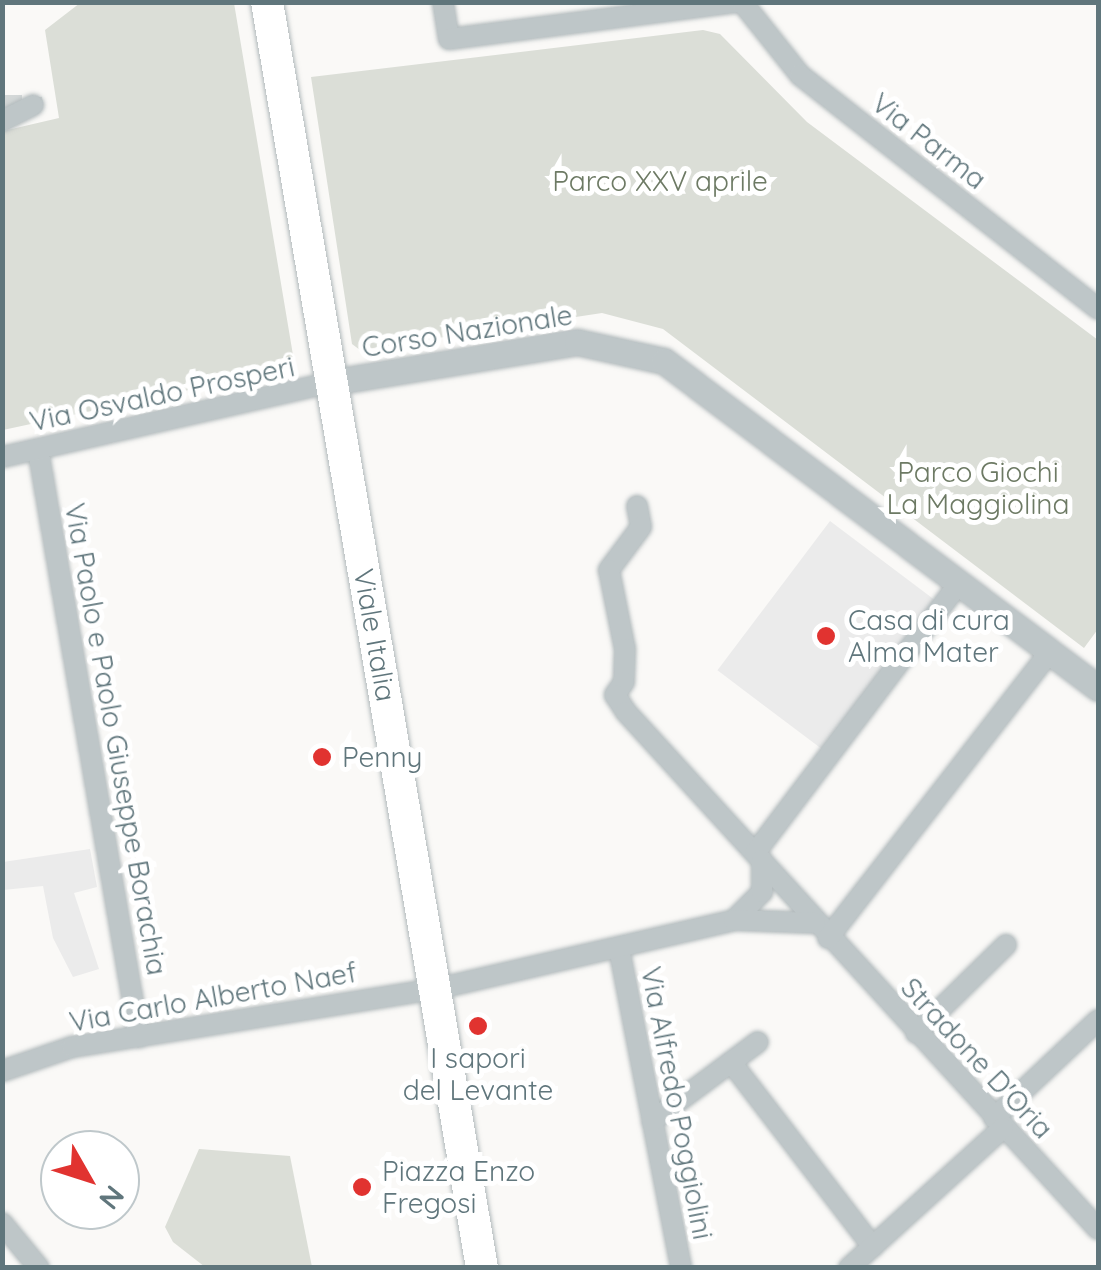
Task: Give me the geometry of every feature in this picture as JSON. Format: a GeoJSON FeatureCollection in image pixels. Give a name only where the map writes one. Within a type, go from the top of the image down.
{"type":"FeatureCollection","features":[{"type":"Feature","properties":{"kind":"main road","name":"Viale Italia"},"geometry":{"type":"LineString","coordinates":[[267,2],[482,1268]]}},
{"type":"Feature","properties":{"kind":"street"},"geometry":{"type":"LineString","coordinates":[[443,2],[448,39],[741,2]]}},
{"type":"Feature","properties":{"kind":"street","name":"Via Parma"},"geometry":{"type":"LineString","coordinates":[[741,2],[800,76],[1091,303]]}},
{"type":"Feature","properties":{"kind":"street"},"geometry":{"type":"LineString","coordinates":[[2,121],[33,105]]}},
{"type":"Feature","properties":{"kind":"street"},"geometry":{"type":"LineString","coordinates":[[1091,303],[1098,279]]}},
{"type":"Feature","properties":{"kind":"street","name":"Corso Nazionale"},"geometry":{"type":"LineString","coordinates":[[333,382],[548,345],[631,348],[694,379],[1098,688]]}},
{"type":"Feature","properties":{"kind":"street","name":"Via Osvaldo Prosperi"},"geometry":{"type":"LineString","coordinates":[[2,457],[333,382]]}},
{"type":"Feature","properties":{"kind":"street","name":"Via Paolo e Paolo Giuseppe Borachia"},"geometry":{"type":"LineString","coordinates":[[38,449],[140,1038]]}},
{"type":"Feature","properties":{"kind":"street","name":"Stradone D'Oria"},"geometry":{"type":"LineString","coordinates":[[637,506],[641,526],[609,570],[625,649],[624,682],[615,695],[664,760],[758,856],[822,931],[1098,1229]]}},
{"type":"Feature","properties":{"kind":"street"},"geometry":{"type":"LineString","coordinates":[[734,920],[762,892],[758,856],[959,582]]}},
{"type":"Feature","properties":{"kind":"street"},"geometry":{"type":"LineString","coordinates":[[822,931],[1050,652]]}},
{"type":"Feature","properties":{"kind":"street","name":"Via Carlo Alberto Naef"},"geometry":{"type":"LineString","coordinates":[[2,1072],[72,1047],[436,989],[734,920],[822,931]]}},
{"type":"Feature","properties":{"kind":"street"},"geometry":{"type":"LineString","coordinates":[[916,1033],[1006,945]]}},
{"type":"Feature","properties":{"kind":"street","name":"Via Alfredo Poggiolini"},"geometry":{"type":"LineString","coordinates":[[618,948],[681,1268]]}},
{"type":"Feature","properties":{"kind":"street"},"geometry":{"type":"LineString","coordinates":[[849,1268],[1098,1020]]}},
{"type":"Feature","properties":{"kind":"street"},"geometry":{"type":"LineString","coordinates":[[652,1120],[758,1042]]}},
{"type":"Feature","properties":{"kind":"street"},"geometry":{"type":"LineString","coordinates":[[731,1062],[873,1248]]}},
{"type":"Feature","properties":{"kind":"street"},"geometry":{"type":"LineString","coordinates":[[2,1223],[39,1268]]}},
{"type":"Feature","properties":{"kind":"shaded area","name":"Casa di cura Alma Mater"},"geometry":{"type":"Polygon","coordinates":[[[830,521],[935,600],[823,750],[717,670],[830,521]]]}},
{"type":"Feature","properties":{"kind":"shaded area"},"geometry":{"type":"Polygon","coordinates":[[[90,849],[97,887],[74,893],[99,969],[73,977],[53,938],[43,886],[3,890],[3,862],[90,849]]]}},
{"type":"Feature","properties":{"kind":"green space"},"geometry":{"type":"Polygon","coordinates":[[[80,3],[234,3],[295,367],[3,430],[3,131],[59,118],[45,30],[80,3]]]}},
{"type":"Feature","properties":{"kind":"green space","name":"Parco XXV aprile"},"geometry":{"type":"Polygon","coordinates":[[[703,30],[720,34],[807,122],[1098,340],[1098,629],[1084,648],[663,329],[602,313],[360,350],[352,344],[311,77],[703,30]]]}},
{"type":"Feature","properties":{"kind":"green space"},"geometry":{"type":"Polygon","coordinates":[[[199,1149],[290,1156],[312,1267],[205,1267],[173,1242],[165,1227],[199,1149]]]}},
{"type":"Feature","properties":{"kind":"tunnel"},"geometry":{"type":"LineString","coordinates":[[2,105],[33,105],[32,98]]}},
{"type":"Feature","properties":{"kind":"place","name":"Casa di cura Alma Mater"},"geometry":{"type":"Point","coordinates":[826,636]}},
{"type":"Feature","properties":{"kind":"place","name":"Penny"},"geometry":{"type":"Point","coordinates":[322,757]}},
{"type":"Feature","properties":{"kind":"place","name":"I sapori del Levante"},"geometry":{"type":"Point","coordinates":[478,1026]}},
{"type":"Feature","properties":{"kind":"place","name":"Piazza Enzo Fregosi"},"geometry":{"type":"Point","coordinates":[362,1187]}},
{"type":"Feature","properties":{"kind":"park label","name":"Parco Giochi La Maggiolina"},"geometry":{"type":"Point","coordinates":[978,488]}}]}
